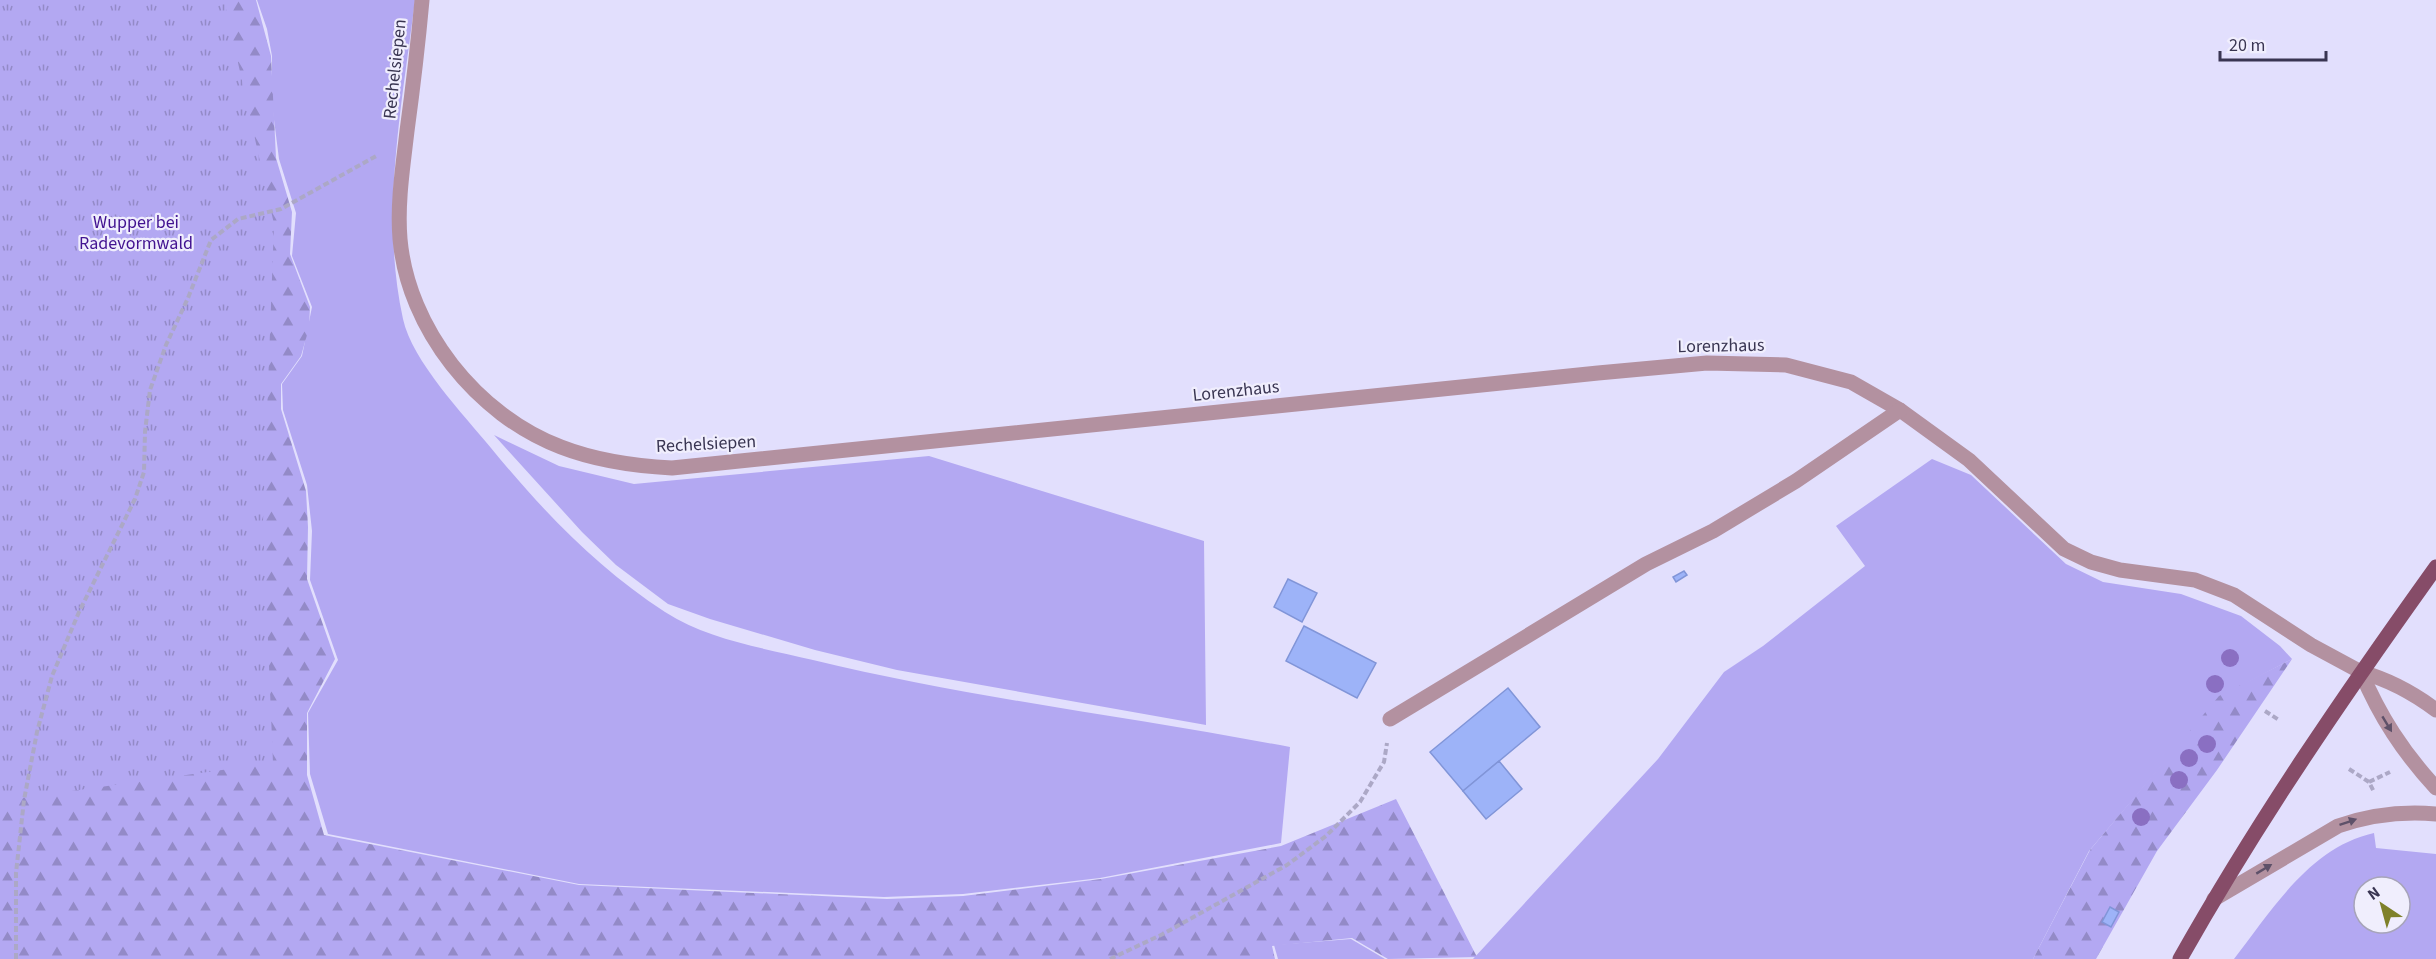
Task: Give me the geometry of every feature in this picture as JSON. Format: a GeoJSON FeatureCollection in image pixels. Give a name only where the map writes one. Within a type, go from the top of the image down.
{"type":"FeatureCollection","features":[{"type":"Feature","properties":{"kind":"main road"},"geometry":{"type":"LineString","coordinates":[[2180,959],[2280,792],[2361,672],[2436,567]]}},
{"type":"Feature","properties":{"kind":"street","name":"Rechelsiepen"},"geometry":{"type":"LineString","coordinates":[[422,0],[399,212],[403,269],[414,301],[434,340],[456,370],[483,397],[528,432],[560,447],[590,457],[634,466],[672,468],[939,442]]}},
{"type":"Feature","properties":{"kind":"street","name":"Lorenzhaus"},"geometry":{"type":"LineString","coordinates":[[939,442],[1707,363],[1786,365],[1851,382],[1900,410],[1969,460],[2064,549],[2091,562],[2120,570],[2195,580],[2234,595],[2312,645],[2361,672],[2384,678],[2436,710]]}},
{"type":"Feature","properties":{"kind":"street"},"geometry":{"type":"LineString","coordinates":[[1390,718],[1646,564],[1713,531],[1787,486],[1900,410]]}},
{"type":"Feature","properties":{"kind":"street"},"geometry":{"type":"LineString","coordinates":[[2361,672],[2386,724],[2410,760],[2436,788]]}},
{"type":"Feature","properties":{"kind":"street"},"geometry":{"type":"LineString","coordinates":[[2214,899],[2338,826],[2382,815],[2412,812],[2436,814]]}},
{"type":"Feature","properties":{"kind":"path"},"geometry":{"type":"LineString","coordinates":[[16,959],[16,873],[24,800],[37,732],[52,676],[79,612],[135,499],[144,472],[145,432],[150,390],[166,345],[211,240],[238,219],[281,209],[350,172],[406,138]]}},
{"type":"Feature","properties":{"kind":"path"},"geometry":{"type":"LineString","coordinates":[[2265,711],[2279,720]]}},
{"type":"Feature","properties":{"kind":"path"},"geometry":{"type":"LineString","coordinates":[[1110,959],[1162,934],[1287,865],[1326,836],[1360,802],[1384,762],[1390,718]]}},
{"type":"Feature","properties":{"kind":"path"},"geometry":{"type":"LineString","coordinates":[[2349,769],[2369,782],[2397,769]]}},
{"type":"Feature","properties":{"kind":"green space"},"geometry":{"type":"Polygon","coordinates":[[[0,0],[256,0],[271,56],[276,158],[292,212],[290,254],[310,307],[309,328],[301,356],[281,384],[281,409],[306,491],[307,579],[335,659],[307,713],[307,775],[324,835],[579,885],[887,899],[963,896],[1101,879],[1281,846],[1396,799],[1477,957],[1388,959],[1352,938],[1272,946],[1275,959],[0,959],[0,0]]]}},
{"type":"Feature","properties":{"kind":"green space","name":"Wupper bei Radevormwald"},"geometry":{"type":"Polygon","coordinates":[[[0,0],[224,0],[274,224],[263,521],[273,763],[0,801],[0,0]]]}},
{"type":"Feature","properties":{"kind":"green space"},"geometry":{"type":"Polygon","coordinates":[[[257,0],[415,0],[399,119],[393,200],[396,279],[408,335],[440,387],[510,471],[571,536],[616,576],[640,595],[682,622],[700,630],[756,647],[932,685],[1290,747],[1281,843],[1100,878],[963,894],[884,897],[579,884],[328,834],[310,774],[308,713],[338,660],[310,580],[312,531],[307,485],[283,410],[282,384],[302,356],[312,307],[292,256],[296,213],[279,159],[272,104],[272,56],[267,29],[257,0]]]}},
{"type":"Feature","properties":{"kind":"green space"},"geometry":{"type":"Polygon","coordinates":[[[494,435],[559,466],[634,484],[929,456],[1204,541],[1206,725],[897,670],[815,650],[668,604],[616,565],[582,532],[494,435]]]}},
{"type":"Feature","properties":{"kind":"green space"},"geometry":{"type":"Polygon","coordinates":[[[1932,459],[1971,475],[2066,564],[2103,582],[2181,594],[2241,616],[2280,646],[2292,659],[2220,697],[2089,851],[2033,959],[1473,959],[1658,759],[1724,672],[1763,646],[1865,566],[1836,526],[1932,459]]]}},
{"type":"Feature","properties":{"kind":"green space"},"geometry":{"type":"Polygon","coordinates":[[[2292,659],[2217,770],[2157,851],[2096,959],[2033,959],[2090,850],[2219,696],[2292,659]]]}},
{"type":"Feature","properties":{"kind":"green space"},"geometry":{"type":"Polygon","coordinates":[[[2374,833],[2376,848],[2436,854],[2436,959],[2234,959],[2294,883],[2330,852],[2351,840],[2374,833]]]}},
{"type":"Feature","properties":{"kind":"green space"},"geometry":{"type":"Polygon","coordinates":[[[1351,939],[1385,959],[1278,959],[1274,945],[1351,939]]]}},
{"type":"Feature","properties":{"kind":"building"},"geometry":{"type":"Polygon","coordinates":[[[1684,571],[1687,575],[1676,582],[1673,577],[1684,571]]]}},
{"type":"Feature","properties":{"kind":"building"},"geometry":{"type":"Polygon","coordinates":[[[1288,579],[1317,593],[1302,622],[1274,607],[1288,579]]]}},
{"type":"Feature","properties":{"kind":"building"},"geometry":{"type":"Polygon","coordinates":[[[1304,626],[1376,663],[1357,698],[1286,661],[1304,626]]]}},
{"type":"Feature","properties":{"kind":"building"},"geometry":{"type":"Polygon","coordinates":[[[1508,688],[1540,727],[1463,791],[1430,752],[1508,688]]]}},
{"type":"Feature","properties":{"kind":"building"},"geometry":{"type":"Polygon","coordinates":[[[1499,761],[1522,789],[1486,819],[1463,791],[1499,761]]]}},
{"type":"Feature","properties":{"kind":"building"},"geometry":{"type":"Polygon","coordinates":[[[2110,907],[2119,912],[2111,927],[2102,922],[2110,907]]]}}]}
